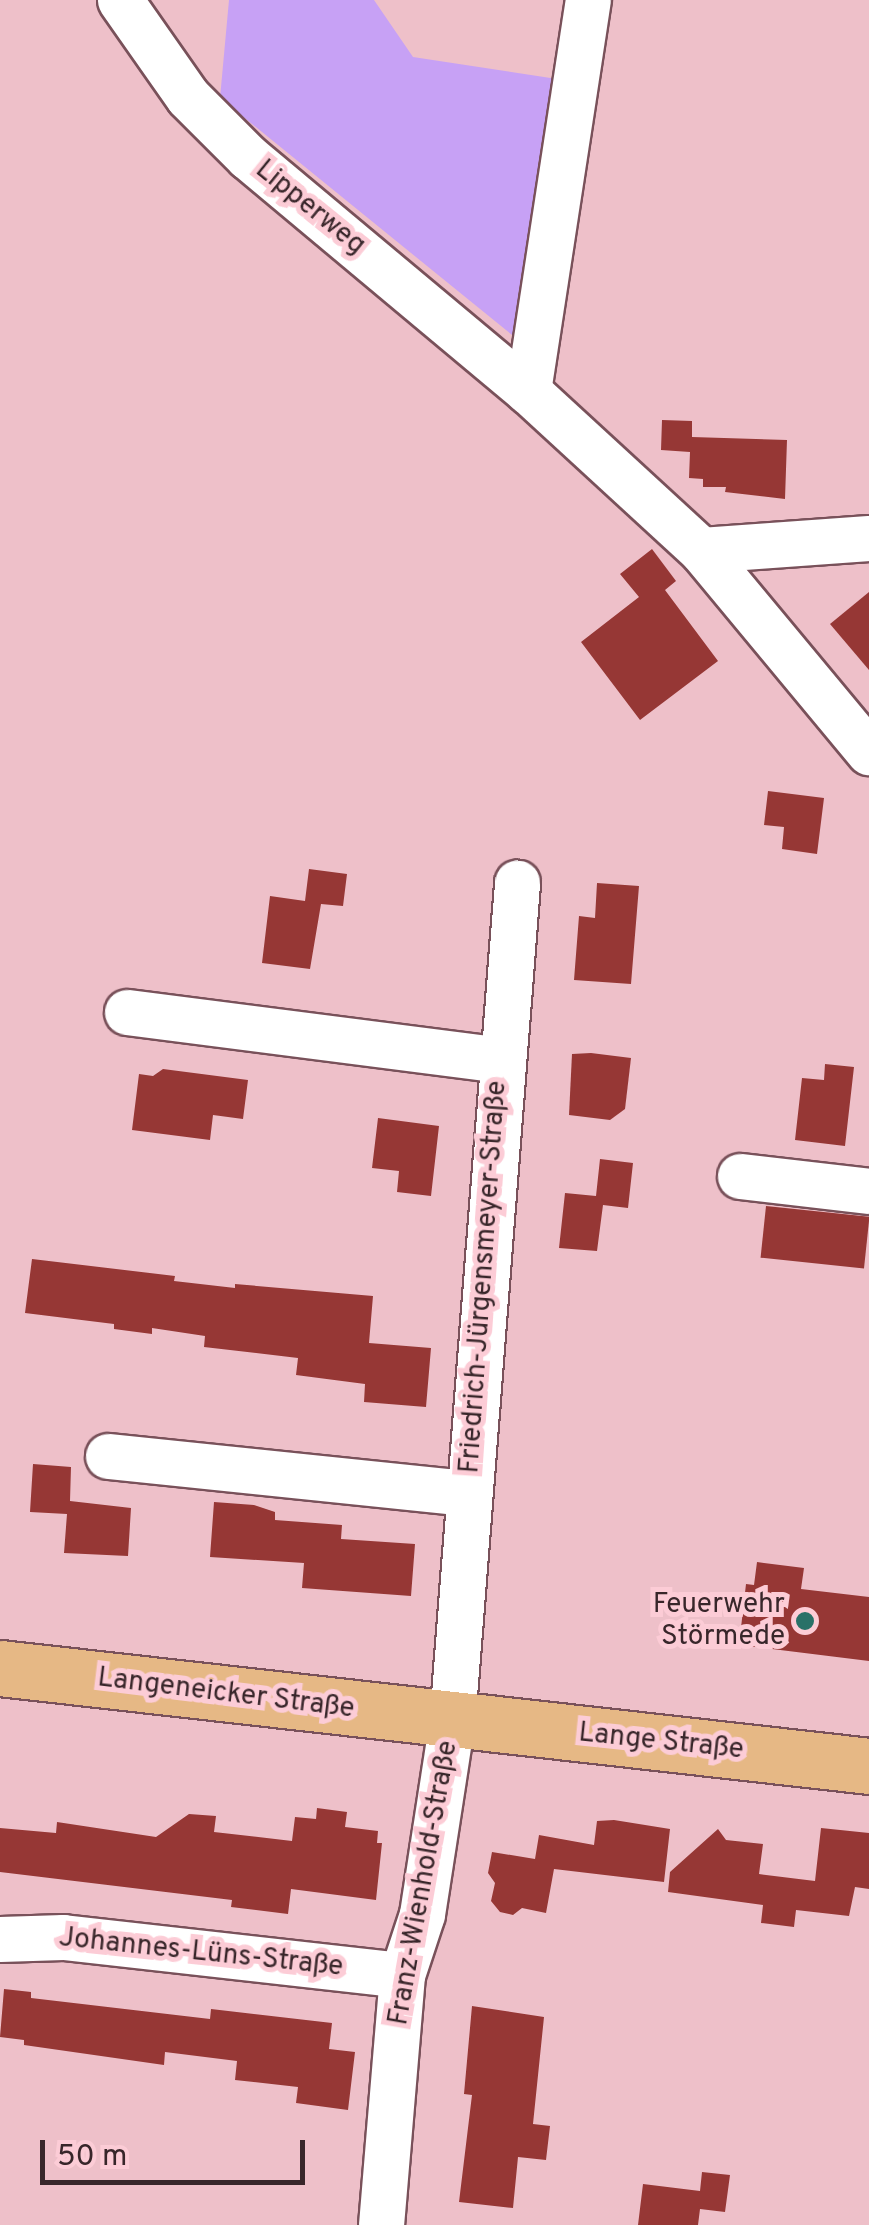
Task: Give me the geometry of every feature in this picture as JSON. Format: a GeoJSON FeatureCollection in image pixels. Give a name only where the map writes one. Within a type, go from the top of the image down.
{"type":"FeatureCollection","features":[{"type":"Feature","properties":{"kind":"main road","name":"Langeneicker Straße"},"geometry":{"type":"LineString","coordinates":[[0,1668],[452,1720]]}},
{"type":"Feature","properties":{"kind":"main road","name":"Lange Straße"},"geometry":{"type":"LineString","coordinates":[[452,1720],[869,1766]]}},
{"type":"Feature","properties":{"kind":"street","name":"Lipperweg"},"geometry":{"type":"LineString","coordinates":[[120,0],[188,97],[248,157],[528,391],[701,550],[869,752]]}},
{"type":"Feature","properties":{"kind":"street"},"geometry":{"type":"LineString","coordinates":[[528,391],[588,0]]}},
{"type":"Feature","properties":{"kind":"street"},"geometry":{"type":"LineString","coordinates":[[701,550],[869,538]]}},
{"type":"Feature","properties":{"kind":"street","name":"Friedrich-Jürgensmeyer-Straße"},"geometry":{"type":"LineString","coordinates":[[452,1720],[500,1060],[517,882]]}},
{"type":"Feature","properties":{"kind":"street","name":"Friedrich-Jürgensmeyer-Straße"},"geometry":{"type":"LineString","coordinates":[[127,1012],[500,1060]]}},
{"type":"Feature","properties":{"kind":"street"},"geometry":{"type":"LineString","coordinates":[[740,1176],[869,1191]]}},
{"type":"Feature","properties":{"kind":"street","name":"Friedrich-Jürgensmeyer-Straße"},"geometry":{"type":"LineString","coordinates":[[108,1456],[468,1494]]}},
{"type":"Feature","properties":{"kind":"street","name":"Franz-Wienhold-Straße"},"geometry":{"type":"LineString","coordinates":[[380,2225],[402,1975],[422,1914],[452,1720]]}},
{"type":"Feature","properties":{"kind":"street","name":"Johannes-Lüns-Straße"},"geometry":{"type":"LineString","coordinates":[[0,1939],[63,1936],[402,1975]]}},
{"type":"Feature","properties":{"kind":"shaded area"},"geometry":{"type":"Polygon","coordinates":[[[229,0],[374,0],[413,57],[557,79],[517,339],[220,98],[229,0]]]}},
{"type":"Feature","properties":{"kind":"building"},"geometry":{"type":"Polygon","coordinates":[[[662,420],[692,421],[692,437],[787,440],[785,499],[725,492],[726,487],[703,487],[703,479],[689,478],[690,452],[661,450],[662,420]]]}},
{"type":"Feature","properties":{"kind":"building"},"geometry":{"type":"Polygon","coordinates":[[[652,549],[676,581],[665,590],[718,661],[640,720],[581,642],[639,597],[620,574],[652,549]]]}},
{"type":"Feature","properties":{"kind":"building"},"geometry":{"type":"Polygon","coordinates":[[[869,592],[869,670],[830,624],[869,592]]]}},
{"type":"Feature","properties":{"kind":"building"},"geometry":{"type":"Polygon","coordinates":[[[768,791],[824,798],[817,854],[782,849],[784,827],[764,825],[768,791]]]}},
{"type":"Feature","properties":{"kind":"building"},"geometry":{"type":"Polygon","coordinates":[[[309,869],[347,874],[343,906],[321,904],[310,969],[262,963],[270,896],[305,901],[309,869]]]}},
{"type":"Feature","properties":{"kind":"building"},"geometry":{"type":"Polygon","coordinates":[[[597,883],[639,886],[631,984],[574,980],[579,916],[595,918],[597,883]]]}},
{"type":"Feature","properties":{"kind":"building"},"geometry":{"type":"Polygon","coordinates":[[[572,1054],[631,1058],[625,1109],[610,1120],[569,1115],[572,1054]]]}},
{"type":"Feature","properties":{"kind":"building"},"geometry":{"type":"Polygon","coordinates":[[[825,1064],[854,1067],[845,1146],[795,1140],[802,1078],[824,1080],[825,1064]]]}},
{"type":"Feature","properties":{"kind":"building"},"geometry":{"type":"Polygon","coordinates":[[[163,1069],[248,1080],[243,1119],[213,1115],[210,1140],[132,1130],[139,1074],[153,1076],[163,1069]]]}},
{"type":"Feature","properties":{"kind":"building"},"geometry":{"type":"Polygon","coordinates":[[[378,1118],[439,1126],[431,1196],[397,1192],[399,1171],[372,1168],[378,1118]]]}},
{"type":"Feature","properties":{"kind":"building"},"geometry":{"type":"Polygon","coordinates":[[[600,1159],[633,1163],[628,1208],[603,1205],[597,1251],[559,1248],[565,1193],[596,1196],[600,1159]]]}},
{"type":"Feature","properties":{"kind":"building"},"geometry":{"type":"Polygon","coordinates":[[[766,1206],[869,1217],[864,1269],[761,1258],[766,1206]]]}},
{"type":"Feature","properties":{"kind":"building"},"geometry":{"type":"Polygon","coordinates":[[[32,1259],[175,1276],[174,1281],[235,1288],[235,1284],[373,1296],[369,1343],[431,1348],[426,1407],[364,1402],[365,1384],[296,1375],[298,1358],[204,1347],[205,1336],[152,1328],[152,1334],[114,1329],[114,1324],[25,1313],[32,1259]]]}},
{"type":"Feature","properties":{"kind":"building"},"geometry":{"type":"Polygon","coordinates":[[[33,1464],[71,1467],[70,1501],[131,1508],[128,1556],[64,1553],[67,1514],[30,1512],[33,1464]]]}},
{"type":"Feature","properties":{"kind":"building"},"geometry":{"type":"Polygon","coordinates":[[[214,1502],[254,1505],[275,1512],[275,1520],[342,1525],[341,1539],[415,1544],[411,1596],[302,1588],[304,1563],[210,1557],[214,1502]]]}},
{"type":"Feature","properties":{"kind":"building","name":"Feuerwehr Störmede"},"geometry":{"type":"Polygon","coordinates":[[[757,1562],[804,1568],[801,1589],[869,1597],[869,1661],[739,1645],[746,1584],[754,1585],[757,1562]]]}},
{"type":"Feature","properties":{"kind":"building"},"geometry":{"type":"Polygon","coordinates":[[[317,1808],[347,1812],[345,1827],[378,1831],[377,1843],[382,1843],[376,1900],[291,1889],[288,1914],[231,1907],[232,1900],[0,1872],[0,1828],[56,1833],[57,1822],[156,1837],[189,1814],[216,1816],[214,1832],[292,1841],[295,1817],[316,1819],[317,1808]]]}},
{"type":"Feature","properties":{"kind":"building"},"geometry":{"type":"Polygon","coordinates":[[[597,1821],[670,1829],[664,1882],[554,1869],[546,1913],[522,1908],[513,1915],[500,1912],[491,1901],[495,1883],[488,1873],[492,1852],[535,1859],[539,1835],[594,1845],[597,1821]]]}},
{"type":"Feature","properties":{"kind":"building"},"geometry":{"type":"Polygon","coordinates":[[[821,1828],[869,1833],[869,1889],[855,1887],[849,1916],[796,1910],[794,1927],[761,1923],[763,1905],[668,1892],[670,1872],[718,1829],[726,1840],[763,1844],[759,1874],[815,1881],[821,1828]]]}},
{"type":"Feature","properties":{"kind":"building"},"geometry":{"type":"Polygon","coordinates":[[[4,1989],[31,1992],[31,1998],[210,2019],[211,2009],[332,2023],[329,2049],[355,2052],[348,2110],[296,2103],[298,2087],[235,2080],[237,2061],[165,2052],[164,2065],[24,2045],[24,2040],[0,2037],[4,1989]]]}},
{"type":"Feature","properties":{"kind":"building"},"geometry":{"type":"Polygon","coordinates":[[[472,2006],[544,2017],[533,2124],[550,2126],[546,2160],[518,2157],[513,2208],[459,2202],[472,2095],[464,2094],[472,2006]]]}},
{"type":"Feature","properties":{"kind":"building"},"geometry":{"type":"Polygon","coordinates":[[[702,2172],[730,2175],[725,2212],[700,2209],[698,2225],[638,2225],[643,2184],[700,2191],[702,2172]]]}},
{"type":"Feature","properties":{"kind":"place","name":"Feuerwehr Störmede"},"geometry":{"type":"Point","coordinates":[805,1621]}}]}
